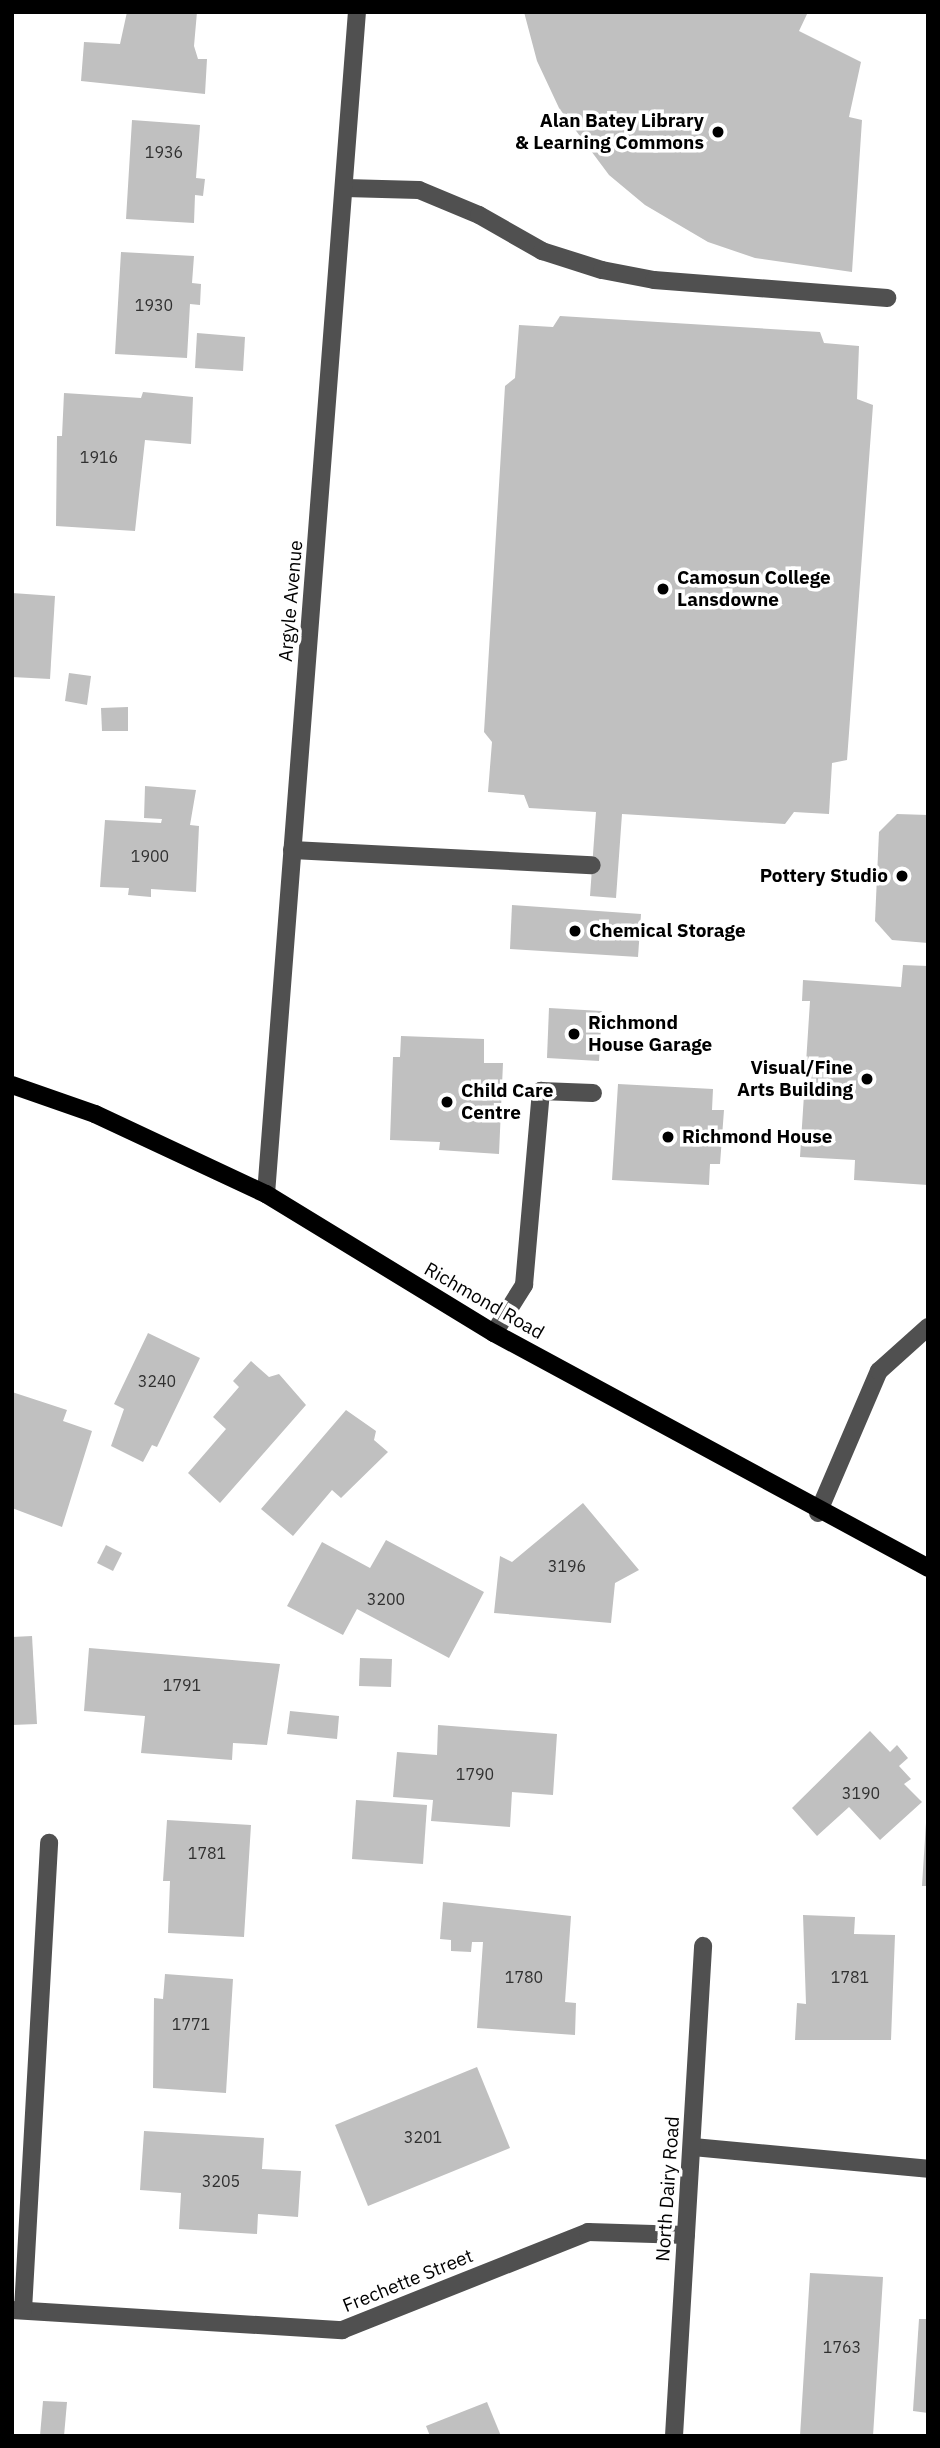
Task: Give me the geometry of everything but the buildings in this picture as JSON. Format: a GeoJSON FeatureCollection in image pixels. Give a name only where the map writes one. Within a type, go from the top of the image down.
{"type":"FeatureCollection","features":[{"type":"Feature","properties":{"kind":"main road","name":"Richmond Road"},"geometry":{"type":"LineString","coordinates":[[12,1085],[95,1114],[266,1194],[494,1333],[818,1513],[928,1568]]}},
{"type":"Feature","properties":{"kind":"street","name":"Argyle Avenue"},"geometry":{"type":"LineString","coordinates":[[266,1194],[357,12]]}},
{"type":"Feature","properties":{"kind":"street"},"geometry":{"type":"LineString","coordinates":[[345,188],[419,190],[479,215],[542,251],[602,270],[654,280],[887,298]]}},
{"type":"Feature","properties":{"kind":"street"},"geometry":{"type":"LineString","coordinates":[[292,850],[592,865]]}},
{"type":"Feature","properties":{"kind":"street"},"geometry":{"type":"LineString","coordinates":[[494,1333],[524,1285],[541,1091],[593,1093]]}},
{"type":"Feature","properties":{"kind":"street"},"geometry":{"type":"LineString","coordinates":[[818,1513],[879,1371],[928,1327]]}},
{"type":"Feature","properties":{"kind":"street"},"geometry":{"type":"LineString","coordinates":[[18,2310],[48,1843]]}},
{"type":"Feature","properties":{"kind":"street","name":"North Dairy Road"},"geometry":{"type":"LineString","coordinates":[[674,2436],[703,1946]]}},
{"type":"Feature","properties":{"kind":"street"},"geometry":{"type":"LineString","coordinates":[[693,2147],[928,2169]]}},
{"type":"Feature","properties":{"kind":"street","name":"Frechette Street"},"geometry":{"type":"LineString","coordinates":[[18,2310],[342,2330],[588,2232],[686,2235]]}},
{"type":"Feature","properties":{"kind":"place","name":"Alan Batey Library & Learning Commons"},"geometry":{"type":"Point","coordinates":[718,132]}},
{"type":"Feature","properties":{"kind":"place","name":"Camosun College Lansdowne"},"geometry":{"type":"Point","coordinates":[663,589]}},
{"type":"Feature","properties":{"kind":"place","name":"Pottery Studio"},"geometry":{"type":"Point","coordinates":[902,876]}},
{"type":"Feature","properties":{"kind":"place","name":"Chemical Storage"},"geometry":{"type":"Point","coordinates":[575,931]}},
{"type":"Feature","properties":{"kind":"place","name":"Richmond House Garage"},"geometry":{"type":"Point","coordinates":[574,1034]}},
{"type":"Feature","properties":{"kind":"place","name":"Visual/Fine Arts Building"},"geometry":{"type":"Point","coordinates":[867,1079]}},
{"type":"Feature","properties":{"kind":"place","name":"Child Care Centre"},"geometry":{"type":"Point","coordinates":[447,1102]}},
{"type":"Feature","properties":{"kind":"place","name":"Richmond House"},"geometry":{"type":"Point","coordinates":[668,1137]}}]}
